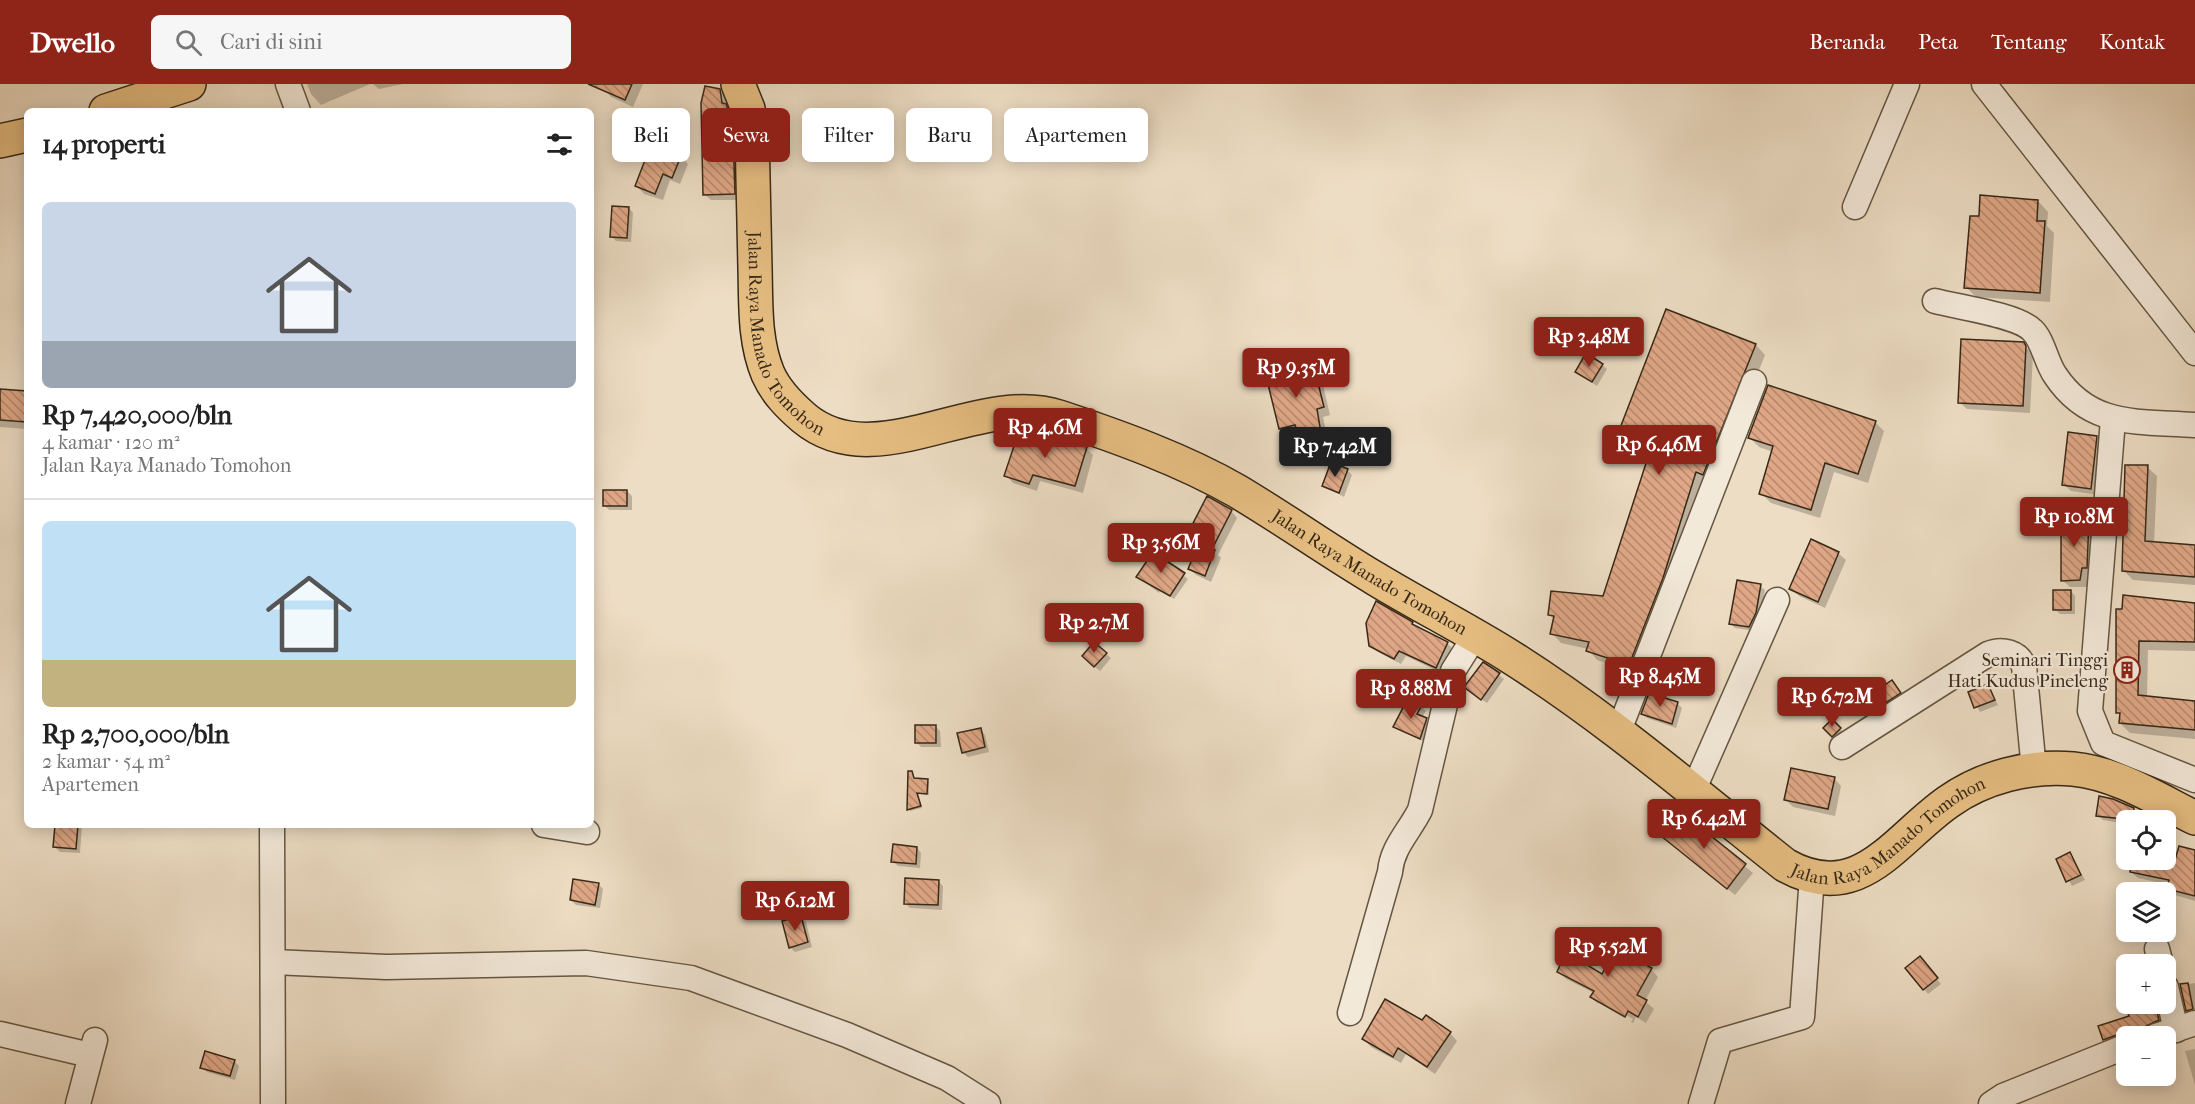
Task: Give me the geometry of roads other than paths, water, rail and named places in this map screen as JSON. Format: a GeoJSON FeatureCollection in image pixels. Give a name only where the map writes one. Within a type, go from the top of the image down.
{"type":"FeatureCollection","features":[{"type":"Feature","properties":{"kind":"highway"},"geometry":{"type":"LineString","coordinates":[[115,108],[189,84]]}},
{"type":"Feature","properties":{"kind":"highway","name":"Jalan Raya Manado Tomohon"},"geometry":{"type":"LineString","coordinates":[[738,84],[748,109],[752,133],[759,341],[764,363],[773,384],[782,397],[807,421],[834,434],[868,440],[922,431],[993,412],[1029,410],[1049,414],[1152,451],[1234,489],[1376,579],[1516,661],[1618,734],[1785,865],[1812,876],[1836,879],[1861,873],[1948,802],[2006,774],[2034,770],[2070,769],[2110,777],[2195,818]]}},
{"type":"Feature","properties":{"kind":"highway"},"geometry":{"type":"LineString","coordinates":[[0,141],[24,136]]}},
{"type":"Feature","properties":{"kind":"street"},"geometry":{"type":"LineString","coordinates":[[288,84],[297,108]]}},
{"type":"Feature","properties":{"kind":"street"},"geometry":{"type":"LineString","coordinates":[[1855,207],[1907,84]]}},
{"type":"Feature","properties":{"kind":"street"},"geometry":{"type":"LineString","coordinates":[[1984,84],[2195,353]]}},
{"type":"Feature","properties":{"kind":"street"},"geometry":{"type":"LineString","coordinates":[[1935,301],[2020,321],[2033,330],[2055,374],[2084,407],[2113,419],[2195,425]]}},
{"type":"Feature","properties":{"kind":"street"},"geometry":{"type":"LineString","coordinates":[[1618,734],[1754,382]]}},
{"type":"Feature","properties":{"kind":"street"},"geometry":{"type":"LineString","coordinates":[[2113,419],[2090,711],[2103,743],[2195,780]]}},
{"type":"Feature","properties":{"kind":"street"},"geometry":{"type":"LineString","coordinates":[[1693,792],[1777,600]]}},
{"type":"Feature","properties":{"kind":"street"},"geometry":{"type":"LineString","coordinates":[[1350,1013],[1390,872],[1393,852],[1412,827],[1420,810],[1453,671],[1475,636]]}},
{"type":"Feature","properties":{"kind":"street"},"geometry":{"type":"LineString","coordinates":[[1842,747],[1988,654],[2002,651],[2016,655],[2024,666],[2034,770]]}},
{"type":"Feature","properties":{"kind":"street"},"geometry":{"type":"LineString","coordinates":[[272,828],[273,1104]]}},
{"type":"Feature","properties":{"kind":"street"},"geometry":{"type":"LineString","coordinates":[[562,828],[587,832]]}},
{"type":"Feature","properties":{"kind":"street"},"geometry":{"type":"LineString","coordinates":[[1701,1104],[1720,1041],[1802,1017],[1812,876]]}},
{"type":"Feature","properties":{"kind":"street"},"geometry":{"type":"LineString","coordinates":[[273,962],[386,967],[586,963],[691,978],[846,1035],[947,1078],[988,1104]]}},
{"type":"Feature","properties":{"kind":"street"},"geometry":{"type":"LineString","coordinates":[[0,1034],[92,1048],[78,1104]]}},
{"type":"Feature","properties":{"kind":"street"},"geometry":{"type":"LineString","coordinates":[[2000,1101],[2116,1051]]}},
{"type":"Feature","properties":{"kind":"place","name":"Seminari Tinggi Hati Kudus Pineleng"},"geometry":{"type":"Point","coordinates":[2127,670]}}]}
